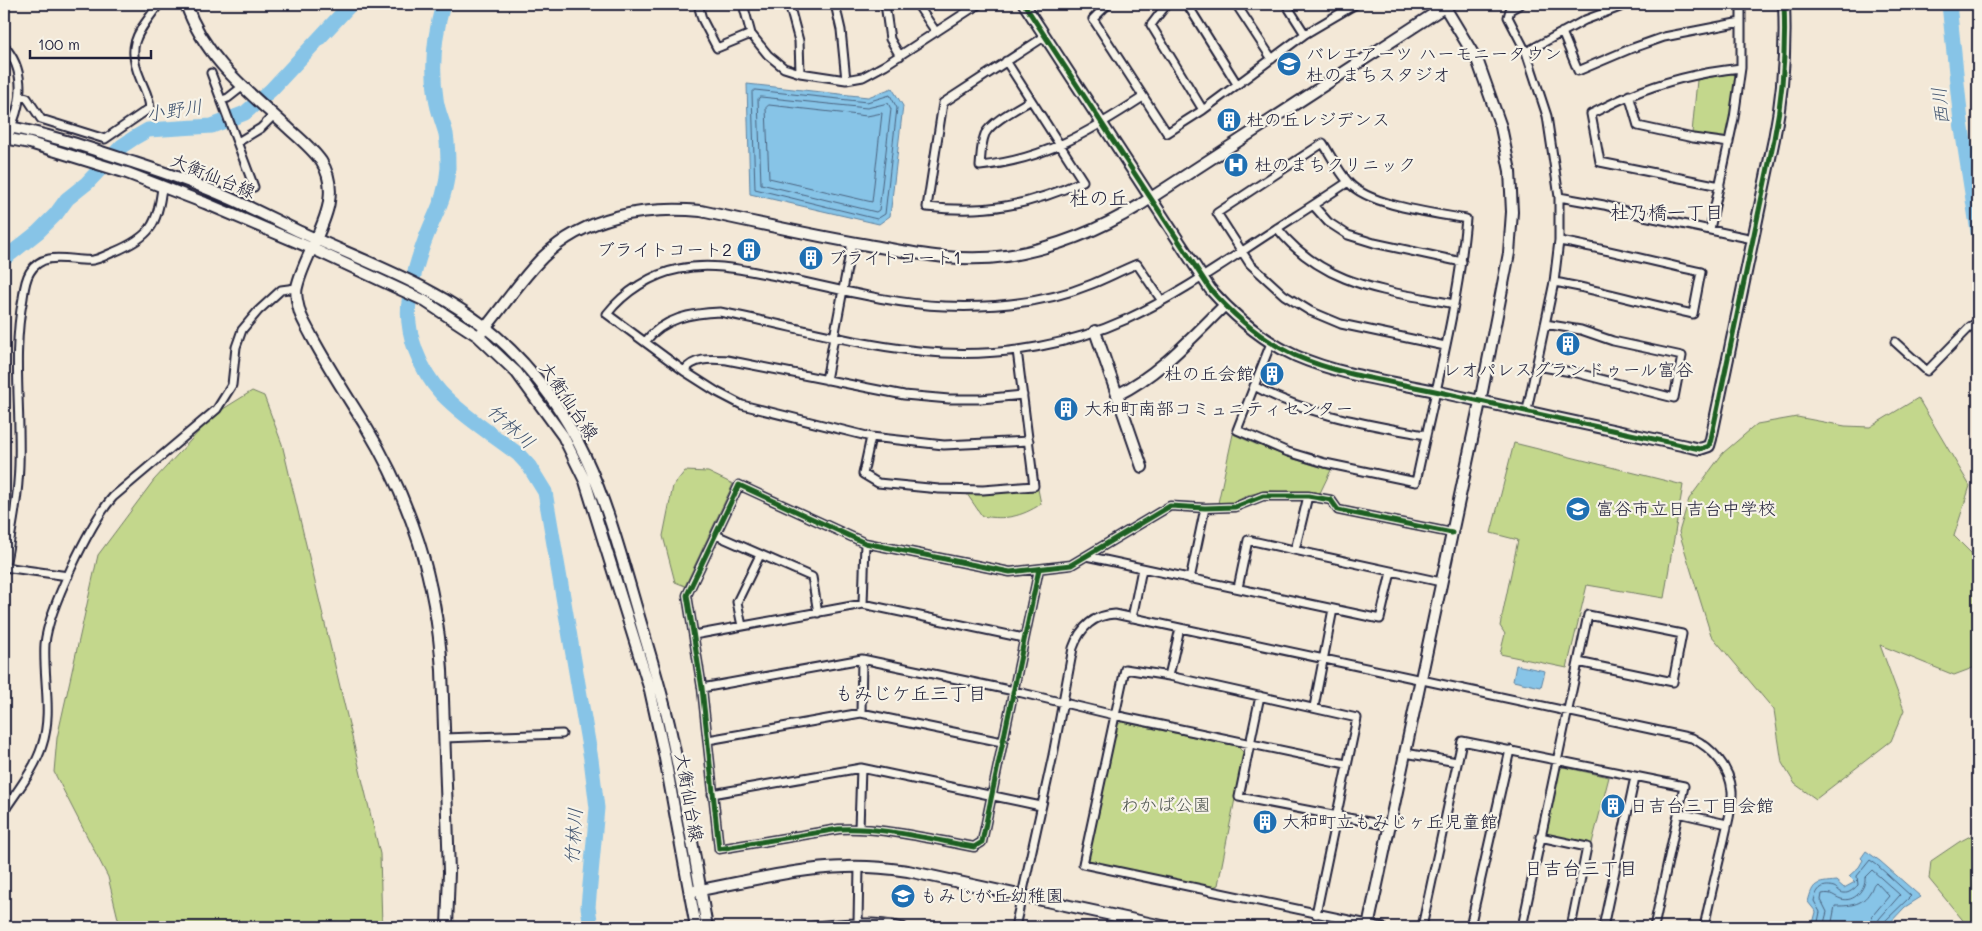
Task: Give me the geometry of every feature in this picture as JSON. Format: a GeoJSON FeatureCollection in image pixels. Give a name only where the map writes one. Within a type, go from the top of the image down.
{"type":"FeatureCollection","features":[{"type":"Feature","properties":{"kind":"street"},"geometry":{"type":"LineString","coordinates":[[21,96],[26,98],[41,119],[105,139],[150,108],[149,96],[133,61],[134,46],[137,36],[159,4]]}},
{"type":"Feature","properties":{"kind":"street"},"geometry":{"type":"LineString","coordinates":[[186,4],[211,53],[229,74],[309,147],[321,162],[327,176],[331,192],[328,209],[296,288],[300,313],[385,460],[404,499],[419,539],[428,571],[440,636],[449,872],[447,927]]}},
{"type":"Feature","properties":{"kind":"street"},"geometry":{"type":"LineString","coordinates":[[698,4],[702,19],[717,48],[751,34]]}},
{"type":"Feature","properties":{"kind":"street"},"geometry":{"type":"LineString","coordinates":[[743,4],[751,34],[768,55],[784,68],[800,73],[846,80],[863,77],[900,56],[936,32],[969,6],[979,4]]}},
{"type":"Feature","properties":{"kind":"street"},"geometry":{"type":"LineString","coordinates":[[789,4],[799,40],[800,73]]}},
{"type":"Feature","properties":{"kind":"street"},"geometry":{"type":"LineString","coordinates":[[834,4],[841,30],[846,80]]}},
{"type":"Feature","properties":{"kind":"street"},"geometry":{"type":"LineString","coordinates":[[885,4],[890,39],[900,56]]}},
{"type":"Feature","properties":{"kind":"street"},"geometry":{"type":"LineString","coordinates":[[917,4],[936,32]]}},
{"type":"Feature","properties":{"kind":"street"},"geometry":{"type":"LineString","coordinates":[[1024,4],[1202,278],[1225,305],[1272,343],[1295,355],[1345,373],[1480,402],[1527,410],[1700,450],[1709,446],[1781,102],[1785,29],[1784,4]]}},
{"type":"Feature","properties":{"kind":"street"},"geometry":{"type":"LineString","coordinates":[[1108,4],[1093,19],[1166,133],[1203,110],[1305,34],[1356,4]]}},
{"type":"Feature","properties":{"kind":"street"},"geometry":{"type":"LineString","coordinates":[[1167,4],[1151,25],[1203,110]]}},
{"type":"Feature","properties":{"kind":"street"},"geometry":{"type":"LineString","coordinates":[[1187,4],[1238,84]]}},
{"type":"Feature","properties":{"kind":"street"},"geometry":{"type":"LineString","coordinates":[[1236,4],[1272,59]]}},
{"type":"Feature","properties":{"kind":"street"},"geometry":{"type":"LineString","coordinates":[[1286,4],[1305,34]]}},
{"type":"Feature","properties":{"kind":"street"},"geometry":{"type":"LineString","coordinates":[[1338,4],[1343,11]]}},
{"type":"Feature","properties":{"kind":"street"},"geometry":{"type":"LineString","coordinates":[[1521,4],[1510,10],[1508,17],[1526,52],[1547,116],[1559,197],[1559,241],[1554,282],[1527,410]]}},
{"type":"Feature","properties":{"kind":"street"},"geometry":{"type":"LineString","coordinates":[[1526,52],[1562,32],[1609,10],[1628,4]]}},
{"type":"Feature","properties":{"kind":"street"},"geometry":{"type":"LineString","coordinates":[[1710,230],[1729,143],[1741,68],[1741,4]]}},
{"type":"Feature","properties":{"kind":"street"},"geometry":{"type":"LineString","coordinates":[[478,336],[544,256],[578,232],[621,215],[658,210],[701,211],[852,242],[934,256],[962,258],[1005,256],[1078,238],[1116,219],[1150,198],[1446,5],[1478,62],[1501,127],[1510,171],[1512,212],[1509,253],[1480,402],[1369,926]]}},
{"type":"Feature","properties":{"kind":"street"},"geometry":{"type":"LineString","coordinates":[[1562,32],[1578,71],[1664,37],[1741,22]]}},
{"type":"Feature","properties":{"kind":"street"},"geometry":{"type":"LineString","coordinates":[[1006,61],[1083,181],[1056,194],[1027,203],[1001,207],[949,210],[927,207],[943,103],[1006,61],[1044,37]]}},
{"type":"Feature","properties":{"kind":"street"},"geometry":{"type":"LineString","coordinates":[[4,46],[15,63],[21,79],[21,96],[8,127],[5,140]]}},
{"type":"Feature","properties":{"kind":"street"},"geometry":{"type":"LineString","coordinates":[[1720,186],[1600,162],[1591,114],[1630,95],[1669,82],[1710,72],[1741,68]]}},
{"type":"Feature","properties":{"kind":"street"},"geometry":{"type":"LineString","coordinates":[[212,73],[254,187]]}},
{"type":"Feature","properties":{"kind":"street"},"geometry":{"type":"LineString","coordinates":[[222,100],[245,89]]}},
{"type":"Feature","properties":{"kind":"street"},"geometry":{"type":"LineString","coordinates":[[1630,95],[1638,126],[1693,138],[1729,143]]}},
{"type":"Feature","properties":{"kind":"street"},"geometry":{"type":"LineString","coordinates":[[1031,100],[1006,116],[986,133],[982,144],[980,166],[1014,162],[1060,146],[1102,124],[1144,97]]}},
{"type":"Feature","properties":{"kind":"street"},"geometry":{"type":"LineString","coordinates":[[237,139],[262,128],[272,113]]}},
{"type":"Feature","properties":{"kind":"street","name":"大衡仙台線"},"geometry":{"type":"LineString","coordinates":[[8,127],[106,153],[179,177],[229,198],[313,243],[424,295],[457,308],[485,328],[518,357],[548,392],[573,433],[597,482],[620,552],[668,721],[707,927]]}},
{"type":"Feature","properties":{"kind":"street","name":"大衡仙台線"},"geometry":{"type":"LineString","coordinates":[[5,140],[30,143],[127,173],[313,243]]}},
{"type":"Feature","properties":{"kind":"street"},"geometry":{"type":"LineString","coordinates":[[1272,343],[1237,430],[1288,452],[1325,464],[1416,482],[1454,304],[1462,262],[1466,220],[1382,202],[1367,196],[1348,182],[1323,143],[1217,213],[1250,264],[1284,295],[1310,311],[1341,324],[1445,346]]}},
{"type":"Feature","properties":{"kind":"street"},"geometry":{"type":"LineString","coordinates":[[645,342],[651,334],[665,324],[682,317],[700,312],[720,312],[834,336],[907,349],[944,353],[1017,350],[1051,344],[1127,319],[1162,301],[1202,278],[1348,182]]}},
{"type":"Feature","properties":{"kind":"street"},"geometry":{"type":"LineString","coordinates":[[68,576],[4,567],[16,506],[19,465],[18,341],[20,312],[30,273],[34,267],[53,257],[94,260],[126,247],[147,233],[153,225],[161,201],[162,187]]}},
{"type":"Feature","properties":{"kind":"street"},"geometry":{"type":"LineString","coordinates":[[1559,197],[1604,204],[1644,216],[1753,239]]}},
{"type":"Feature","properties":{"kind":"street"},"geometry":{"type":"LineString","coordinates":[[1313,205],[1328,222],[1348,235],[1374,243],[1462,262]]}},
{"type":"Feature","properties":{"kind":"street"},"geometry":{"type":"LineString","coordinates":[[1277,228],[1290,244],[1308,260],[1345,279],[1454,304]]}},
{"type":"Feature","properties":{"kind":"street"},"geometry":{"type":"LineString","coordinates":[[1554,282],[1594,289],[1624,299],[1693,314],[1701,272],[1629,256],[1599,247],[1559,241]]}},
{"type":"Feature","properties":{"kind":"street"},"geometry":{"type":"LineString","coordinates":[[826,380],[852,242]]}},
{"type":"Feature","properties":{"kind":"street"},"geometry":{"type":"LineString","coordinates":[[1029,441],[944,445],[871,437],[742,405],[684,371],[607,314],[614,304],[645,281],[662,273],[679,268],[719,266],[885,298],[941,306],[974,307],[1009,304],[1051,297],[1091,284],[1137,264],[1162,301]]}},
{"type":"Feature","properties":{"kind":"street"},"geometry":{"type":"LineString","coordinates":[[4,811],[31,768],[42,746],[48,714],[45,655],[46,634],[51,616],[88,534],[109,501],[209,418],[223,402],[232,385],[236,347],[242,330],[258,311],[281,290],[296,288]]}},
{"type":"Feature","properties":{"kind":"street","name":"大衡仙台線"},"geometry":{"type":"LineString","coordinates":[[424,295],[478,336],[518,373],[563,436],[585,481],[659,724],[696,927]]}},
{"type":"Feature","properties":{"kind":"street"},"geometry":{"type":"LineString","coordinates":[[1117,395],[1132,388],[1165,364],[1225,305]]}},
{"type":"Feature","properties":{"kind":"street"},"geometry":{"type":"LineString","coordinates":[[1895,342],[1927,371],[1970,327],[1978,322]]}},
{"type":"Feature","properties":{"kind":"street"},"geometry":{"type":"LineString","coordinates":[[1536,366],[1578,373],[1674,398],[1682,356],[1612,341],[1581,330],[1545,324]]}},
{"type":"Feature","properties":{"kind":"street"},"geometry":{"type":"LineString","coordinates":[[1095,331],[1142,466]]}},
{"type":"Feature","properties":{"kind":"street"},"geometry":{"type":"LineString","coordinates":[[871,437],[864,474],[878,483],[939,489],[974,490],[1034,486],[1017,350]]}},
{"type":"Feature","properties":{"kind":"street"},"geometry":{"type":"LineString","coordinates":[[684,371],[688,365],[709,359],[727,360],[904,395],[949,399],[981,399],[1022,395]]}},
{"type":"Feature","properties":{"kind":"street"},"geometry":{"type":"LineString","coordinates":[[1254,386],[1298,407],[1338,418],[1425,435]]}},
{"type":"Feature","properties":{"kind":"street"},"geometry":{"type":"LineString","coordinates":[[1039,569],[982,842],[974,847],[859,828],[839,829],[719,849],[702,688],[687,595],[739,485],[865,543],[1010,572],[1071,565],[1170,506],[1235,507],[1263,496],[1308,496],[1331,500],[1338,510],[1452,533]]}},
{"type":"Feature","properties":{"kind":"street"},"geometry":{"type":"LineString","coordinates":[[1296,550],[1308,496]]}},
{"type":"Feature","properties":{"kind":"street"},"geometry":{"type":"LineString","coordinates":[[1190,579],[1205,508]]}},
{"type":"Feature","properties":{"kind":"street"},"geometry":{"type":"LineString","coordinates":[[716,535],[812,578],[818,613]]}},
{"type":"Feature","properties":{"kind":"street"},"geometry":{"type":"LineString","coordinates":[[1238,588],[1248,540],[1441,582]]}},
{"type":"Feature","properties":{"kind":"street"},"geometry":{"type":"LineString","coordinates":[[863,604],[865,543]]}},
{"type":"Feature","properties":{"kind":"street"},"geometry":{"type":"LineString","coordinates":[[742,626],[737,602],[760,554]]}},
{"type":"Feature","properties":{"kind":"street"},"geometry":{"type":"LineString","coordinates":[[1086,556],[1380,619],[1391,572]]}},
{"type":"Feature","properties":{"kind":"street"},"geometry":{"type":"LineString","coordinates":[[1132,618],[1142,569]]}},
{"type":"Feature","properties":{"kind":"street"},"geometry":{"type":"LineString","coordinates":[[694,636],[863,604],[1024,638]]}},
{"type":"Feature","properties":{"kind":"street"},"geometry":{"type":"LineString","coordinates":[[1314,707],[1333,609]]}},
{"type":"Feature","properties":{"kind":"street"},"geometry":{"type":"LineString","coordinates":[[1015,927],[1073,648],[1077,636],[1083,627],[1104,615],[1115,614],[1692,738],[1704,744],[1714,754],[1729,777],[1732,792],[1727,824],[1704,927]]}},
{"type":"Feature","properties":{"kind":"street"},"geometry":{"type":"LineString","coordinates":[[1522,927],[1540,837],[1588,615],[1682,634],[1672,682],[1578,662]]}},
{"type":"Feature","properties":{"kind":"street"},"geometry":{"type":"LineString","coordinates":[[1169,676],[1180,628]]}},
{"type":"Feature","properties":{"kind":"street"},"geometry":{"type":"LineString","coordinates":[[702,688],[862,659],[1346,764]]}},
{"type":"Feature","properties":{"kind":"street"},"geometry":{"type":"LineString","coordinates":[[861,713],[862,659]]}},
{"type":"Feature","properties":{"kind":"street"},"geometry":{"type":"LineString","coordinates":[[1316,914],[1357,718],[1169,676],[1125,669],[1083,864],[1369,926],[1382,927]]}},
{"type":"Feature","properties":{"kind":"street"},"geometry":{"type":"LineString","coordinates":[[1260,696],[1239,797],[1390,826]]}},
{"type":"Feature","properties":{"kind":"street"},"geometry":{"type":"LineString","coordinates":[[708,740],[861,713],[1002,742]]}},
{"type":"Feature","properties":{"kind":"street"},"geometry":{"type":"LineString","coordinates":[[444,738],[562,734]]}},
{"type":"Feature","properties":{"kind":"street"},"geometry":{"type":"LineString","coordinates":[[1422,927],[1462,741],[1684,786],[1654,927]]}},
{"type":"Feature","properties":{"kind":"street"},"geometry":{"type":"LineString","coordinates":[[1470,927],[1510,750]]}},
{"type":"Feature","properties":{"kind":"street"},"geometry":{"type":"LineString","coordinates":[[1405,753],[1457,762]]}},
{"type":"Feature","properties":{"kind":"street"},"geometry":{"type":"LineString","coordinates":[[712,794],[861,768],[1041,806]]}},
{"type":"Feature","properties":{"kind":"street"},"geometry":{"type":"LineString","coordinates":[[859,828],[861,768]]}},
{"type":"Feature","properties":{"kind":"street"},"geometry":{"type":"LineString","coordinates":[[1603,927],[1635,777]]}},
{"type":"Feature","properties":{"kind":"street"},"geometry":{"type":"LineString","coordinates":[[1678,813],[1727,824]]}},
{"type":"Feature","properties":{"kind":"street"},"geometry":{"type":"LineString","coordinates":[[1540,837],[1587,847],[1571,927]]}},
{"type":"Feature","properties":{"kind":"street"},"geometry":{"type":"LineString","coordinates":[[858,922],[859,867]]}},
{"type":"Feature","properties":{"kind":"street"},"geometry":{"type":"LineString","coordinates":[[689,892],[799,872],[859,867],[908,871],[1166,927]]}},
{"type":"Feature","properties":{"kind":"street"},"geometry":{"type":"LineString","coordinates":[[806,927],[858,922],[904,927]]}},
{"type":"Feature","properties":{"kind":"green space"},"geometry":{"type":"Polygon","coordinates":[[[1732,73],[1736,76],[1728,135],[1722,140],[1692,133],[1697,80],[1732,73]]]}},
{"type":"Feature","properties":{"kind":"green space"},"geometry":{"type":"Polygon","coordinates":[[[252,391],[264,396],[282,444],[380,854],[382,927],[120,927],[108,877],[54,772],[57,738],[98,555],[154,480],[215,414],[252,391]]]}},
{"type":"Feature","properties":{"kind":"green space"},"geometry":{"type":"Polygon","coordinates":[[[1918,398],[1970,486],[1954,536],[1978,560],[1978,666],[1954,675],[1880,645],[1904,710],[1891,741],[1816,799],[1795,784],[1782,763],[1774,710],[1711,635],[1679,532],[1689,499],[1723,453],[1757,424],[1797,417],[1845,426],[1870,427],[1918,398]]]}},
{"type":"Feature","properties":{"kind":"green space"},"geometry":{"type":"Polygon","coordinates":[[[1233,434],[1281,454],[1331,470],[1320,493],[1266,491],[1248,495],[1235,502],[1218,503],[1233,434]]]}},
{"type":"Feature","properties":{"kind":"green space"},"geometry":{"type":"Polygon","coordinates":[[[1514,443],[1683,485],[1664,598],[1587,585],[1567,668],[1500,654],[1505,634],[1500,626],[1518,540],[1491,533],[1514,443]]]}},
{"type":"Feature","properties":{"kind":"green space"},"geometry":{"type":"Polygon","coordinates":[[[685,471],[708,472],[733,484],[685,586],[675,582],[663,536],[673,486],[685,471]]]}},
{"type":"Feature","properties":{"kind":"green space"},"geometry":{"type":"Polygon","coordinates":[[[1038,489],[1041,504],[1020,515],[998,518],[982,516],[967,494],[1038,489]]]}},
{"type":"Feature","properties":{"kind":"green space","name":"わかば公園"},"geometry":{"type":"Polygon","coordinates":[[[1122,722],[1237,746],[1244,753],[1218,885],[1213,887],[1090,862],[1088,858],[1116,725],[1122,722]]]}},
{"type":"Feature","properties":{"kind":"green space"},"geometry":{"type":"Polygon","coordinates":[[[1563,767],[1609,777],[1592,843],[1548,836],[1545,831],[1558,771],[1563,767]]]}},
{"type":"Feature","properties":{"kind":"green space"},"geometry":{"type":"Polygon","coordinates":[[[1978,832],[1978,927],[1966,924],[1929,879],[1931,861],[1978,832]]]}},
{"type":"Feature","properties":{"kind":"water"},"geometry":{"type":"Polygon","coordinates":[[[747,84],[868,97],[892,88],[903,106],[890,216],[879,224],[750,194],[747,84]]]}},
{"type":"Feature","properties":{"kind":"water"},"geometry":{"type":"Polygon","coordinates":[[[1516,665],[1545,671],[1541,687],[1513,681],[1516,665]]]}},
{"type":"Feature","properties":{"kind":"water"},"geometry":{"type":"Polygon","coordinates":[[[1866,851],[1921,897],[1905,907],[1886,927],[1812,927],[1816,912],[1808,902],[1814,887],[1820,883],[1836,881],[1844,888],[1855,882],[1849,876],[1859,867],[1863,860],[1861,858],[1866,851]]]}},
{"type":"Feature","properties":{"kind":"waterway","name":"小野川"},"geometry":{"type":"LineString","coordinates":[[4,259],[38,232],[56,214],[67,199],[87,183],[122,146],[134,138],[148,130],[212,126],[245,113],[271,90],[351,4]]}},
{"type":"Feature","properties":{"kind":"waterway","name":"竹林川"},"geometry":{"type":"LineString","coordinates":[[443,4],[436,38],[434,74],[437,102],[448,147],[447,179],[413,279],[409,302],[409,326],[416,350],[433,384],[459,410],[518,454],[529,466],[545,492],[591,759],[597,808],[588,907],[591,927]]}},
{"type":"Feature","properties":{"kind":"waterway","name":"西川"},"geometry":{"type":"LineString","coordinates":[[1949,4],[1961,122],[1978,232]]}},
{"type":"Feature","properties":{"kind":"cycle path"},"geometry":{"type":"LineString","coordinates":[[1024,4],[1210,289],[1239,318],[1272,343],[1313,363],[1347,373],[1700,449],[1709,446],[1711,439],[1774,139],[1783,72],[1784,4]]}},
{"type":"Feature","properties":{"kind":"cycle path"},"geometry":{"type":"LineString","coordinates":[[1039,569],[982,842],[974,847],[890,832],[839,829],[719,849],[702,688],[687,595],[739,485],[865,543],[1010,572],[1071,565],[1170,506],[1235,507],[1263,496],[1308,496],[1331,500],[1338,510],[1452,533]]}},
{"type":"Feature","properties":{"kind":"place","name":"バレエアーツ ハーモニータウン 杜のまちスタジオ"},"geometry":{"type":"Point","coordinates":[1289,64]}},
{"type":"Feature","properties":{"kind":"place","name":"杜の丘レジデンス"},"geometry":{"type":"Point","coordinates":[1229,120]}},
{"type":"Feature","properties":{"kind":"place","name":"杜のまちクリニック"},"geometry":{"type":"Point","coordinates":[1236,165]}},
{"type":"Feature","properties":{"kind":"place","name":"ブライトコート2"},"geometry":{"type":"Point","coordinates":[749,250]}},
{"type":"Feature","properties":{"kind":"place","name":"ブライトコート1"},"geometry":{"type":"Point","coordinates":[811,258]}},
{"type":"Feature","properties":{"kind":"place","name":"レオパレスグランドゥール富谷"},"geometry":{"type":"Point","coordinates":[1568,344]}},
{"type":"Feature","properties":{"kind":"place","name":"杜の丘会館"},"geometry":{"type":"Point","coordinates":[1272,374]}},
{"type":"Feature","properties":{"kind":"place","name":"大和町南部コミュニティセンター"},"geometry":{"type":"Point","coordinates":[1066,409]}},
{"type":"Feature","properties":{"kind":"place","name":"富谷市立日吉台中学校"},"geometry":{"type":"Point","coordinates":[1578,509]}},
{"type":"Feature","properties":{"kind":"place","name":"日吉台三丁目会館"},"geometry":{"type":"Point","coordinates":[1613,806]}},
{"type":"Feature","properties":{"kind":"place","name":"大和町立もみじヶ丘児童館"},"geometry":{"type":"Point","coordinates":[1265,822]}},
{"type":"Feature","properties":{"kind":"place","name":"もみじが丘幼稚園"},"geometry":{"type":"Point","coordinates":[903,896]}},
{"type":"Feature","properties":{"kind":"district","name":"杜の丘"},"geometry":{"type":"Point","coordinates":[1099,198]}},
{"type":"Feature","properties":{"kind":"district","name":"杜乃橋一丁目"},"geometry":{"type":"Point","coordinates":[1667,212]}},
{"type":"Feature","properties":{"kind":"district","name":"もみじケ丘三丁目"},"geometry":{"type":"Point","coordinates":[911,693]}},
{"type":"Feature","properties":{"kind":"district","name":"日吉台三丁目"},"geometry":{"type":"Point","coordinates":[1581,868]}}]}
